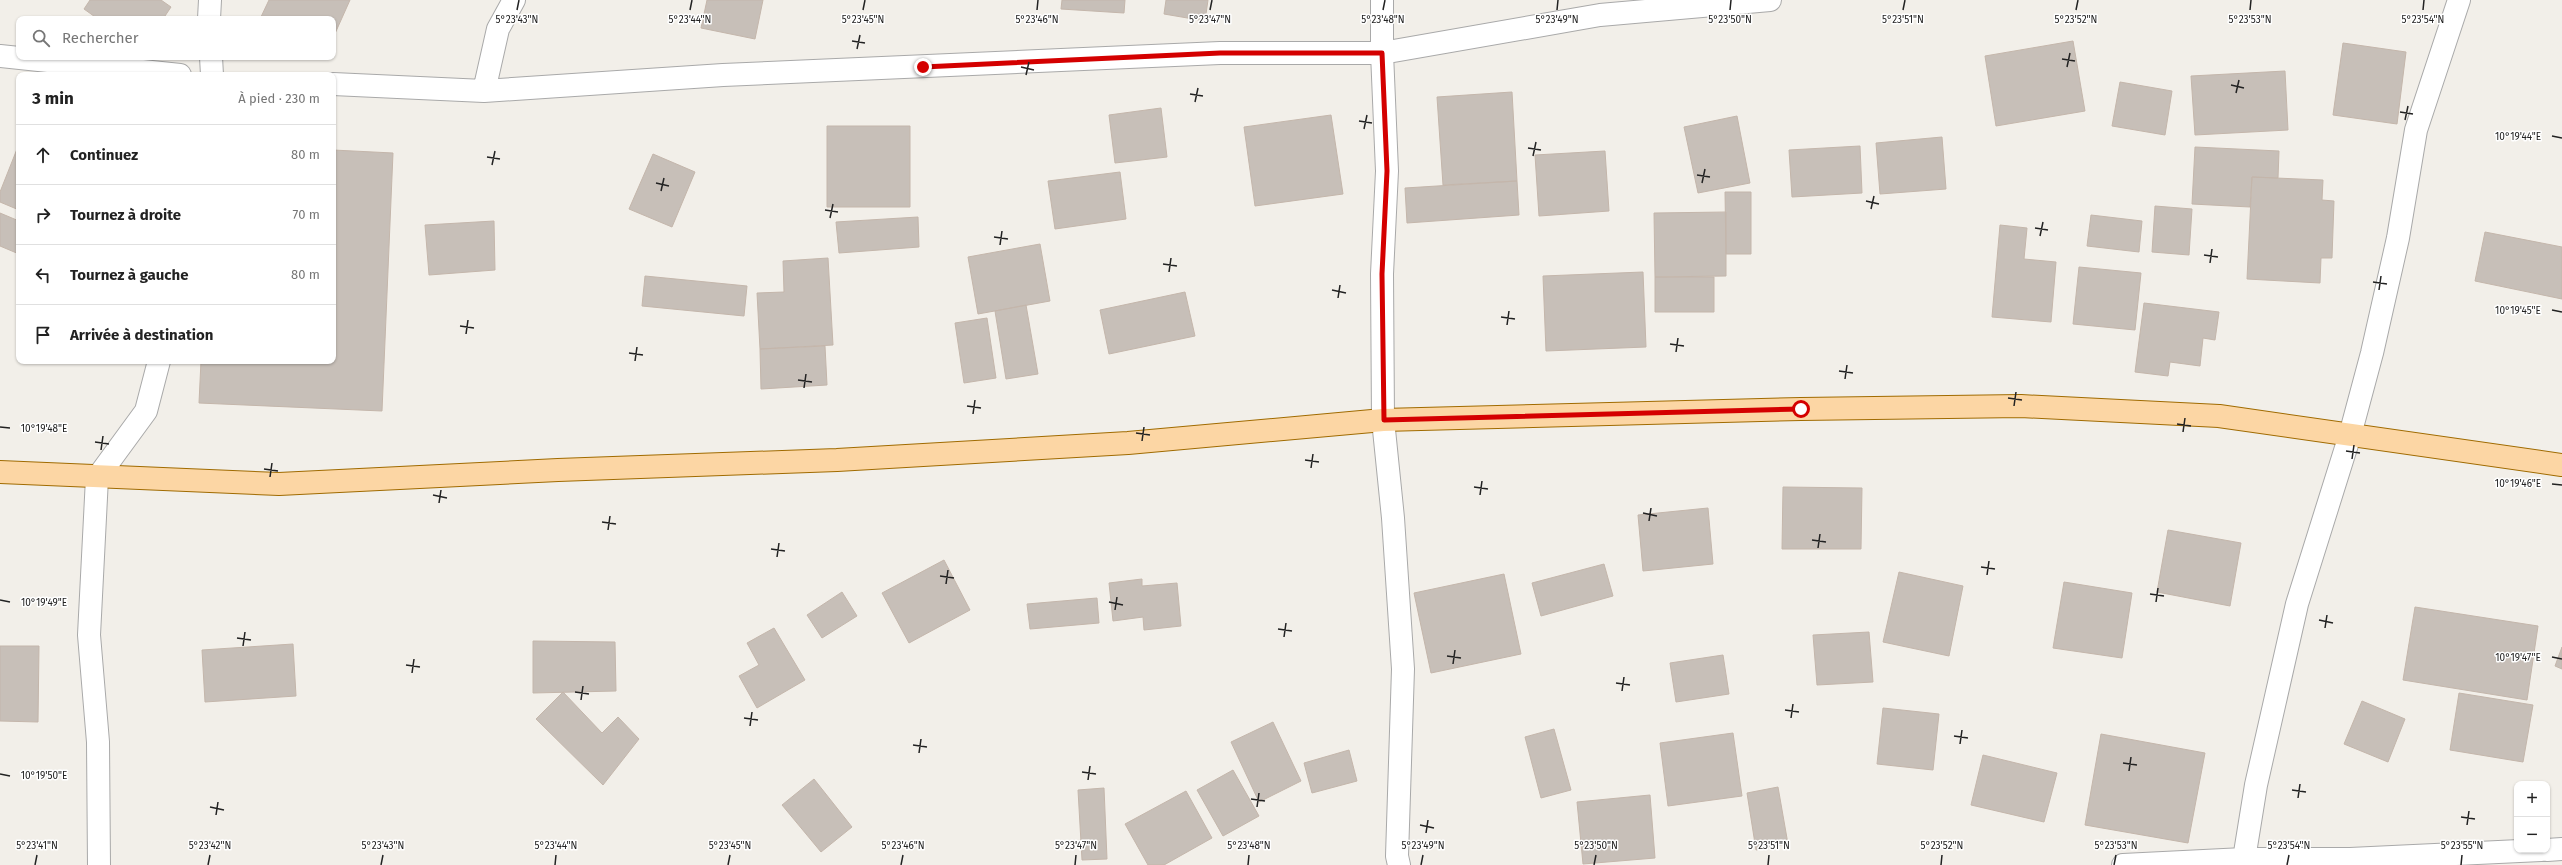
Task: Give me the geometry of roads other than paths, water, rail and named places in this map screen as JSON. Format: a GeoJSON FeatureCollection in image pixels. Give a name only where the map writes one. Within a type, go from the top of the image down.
{"type":"FeatureCollection","features":[{"type":"Feature","properties":{"kind":"main road"},"geometry":{"type":"LineString","coordinates":[[0,472],[97,478],[279,484],[558,470],[837,460],[1128,444],[1384,420],[1801,409],[2021,406],[2219,416],[2562,466]]}},
{"type":"Feature","properties":{"kind":"street"},"geometry":{"type":"LineString","coordinates":[[209,16],[210,0]]}},
{"type":"Feature","properties":{"kind":"street"},"geometry":{"type":"LineString","coordinates":[[484,91],[498,29],[514,0]]}},
{"type":"Feature","properties":{"kind":"street"},"geometry":{"type":"LineString","coordinates":[[1382,0],[1382,53],[1387,171],[1382,274],[1384,420],[1393,518],[1403,669],[1397,849],[1399,865]]}},
{"type":"Feature","properties":{"kind":"street"},"geometry":{"type":"LineString","coordinates":[[336,84],[484,91],[723,75],[1220,53],[1382,53],[1600,15],[1770,0]]}},
{"type":"Feature","properties":{"kind":"street"},"geometry":{"type":"LineString","coordinates":[[2244,859],[2256,785],[2297,604],[2350,434],[2372,353],[2398,238],[2416,130],[2459,0]]}},
{"type":"Feature","properties":{"kind":"street"},"geometry":{"type":"LineString","coordinates":[[0,56],[16,58]]}},
{"type":"Feature","properties":{"kind":"street"},"geometry":{"type":"LineString","coordinates":[[38,60],[152,72]]}},
{"type":"Feature","properties":{"kind":"street"},"geometry":{"type":"LineString","coordinates":[[211,60],[212,72]]}},
{"type":"Feature","properties":{"kind":"street"},"geometry":{"type":"LineString","coordinates":[[99,865],[98,742],[89,635],[97,478],[146,411],[158,364]]}},
{"type":"Feature","properties":{"kind":"street"},"geometry":{"type":"LineString","coordinates":[[2550,850],[2562,849]]}},
{"type":"Feature","properties":{"kind":"street"},"geometry":{"type":"LineString","coordinates":[[2123,865],[2244,859],[2350,859],[2514,851]]}}]}
